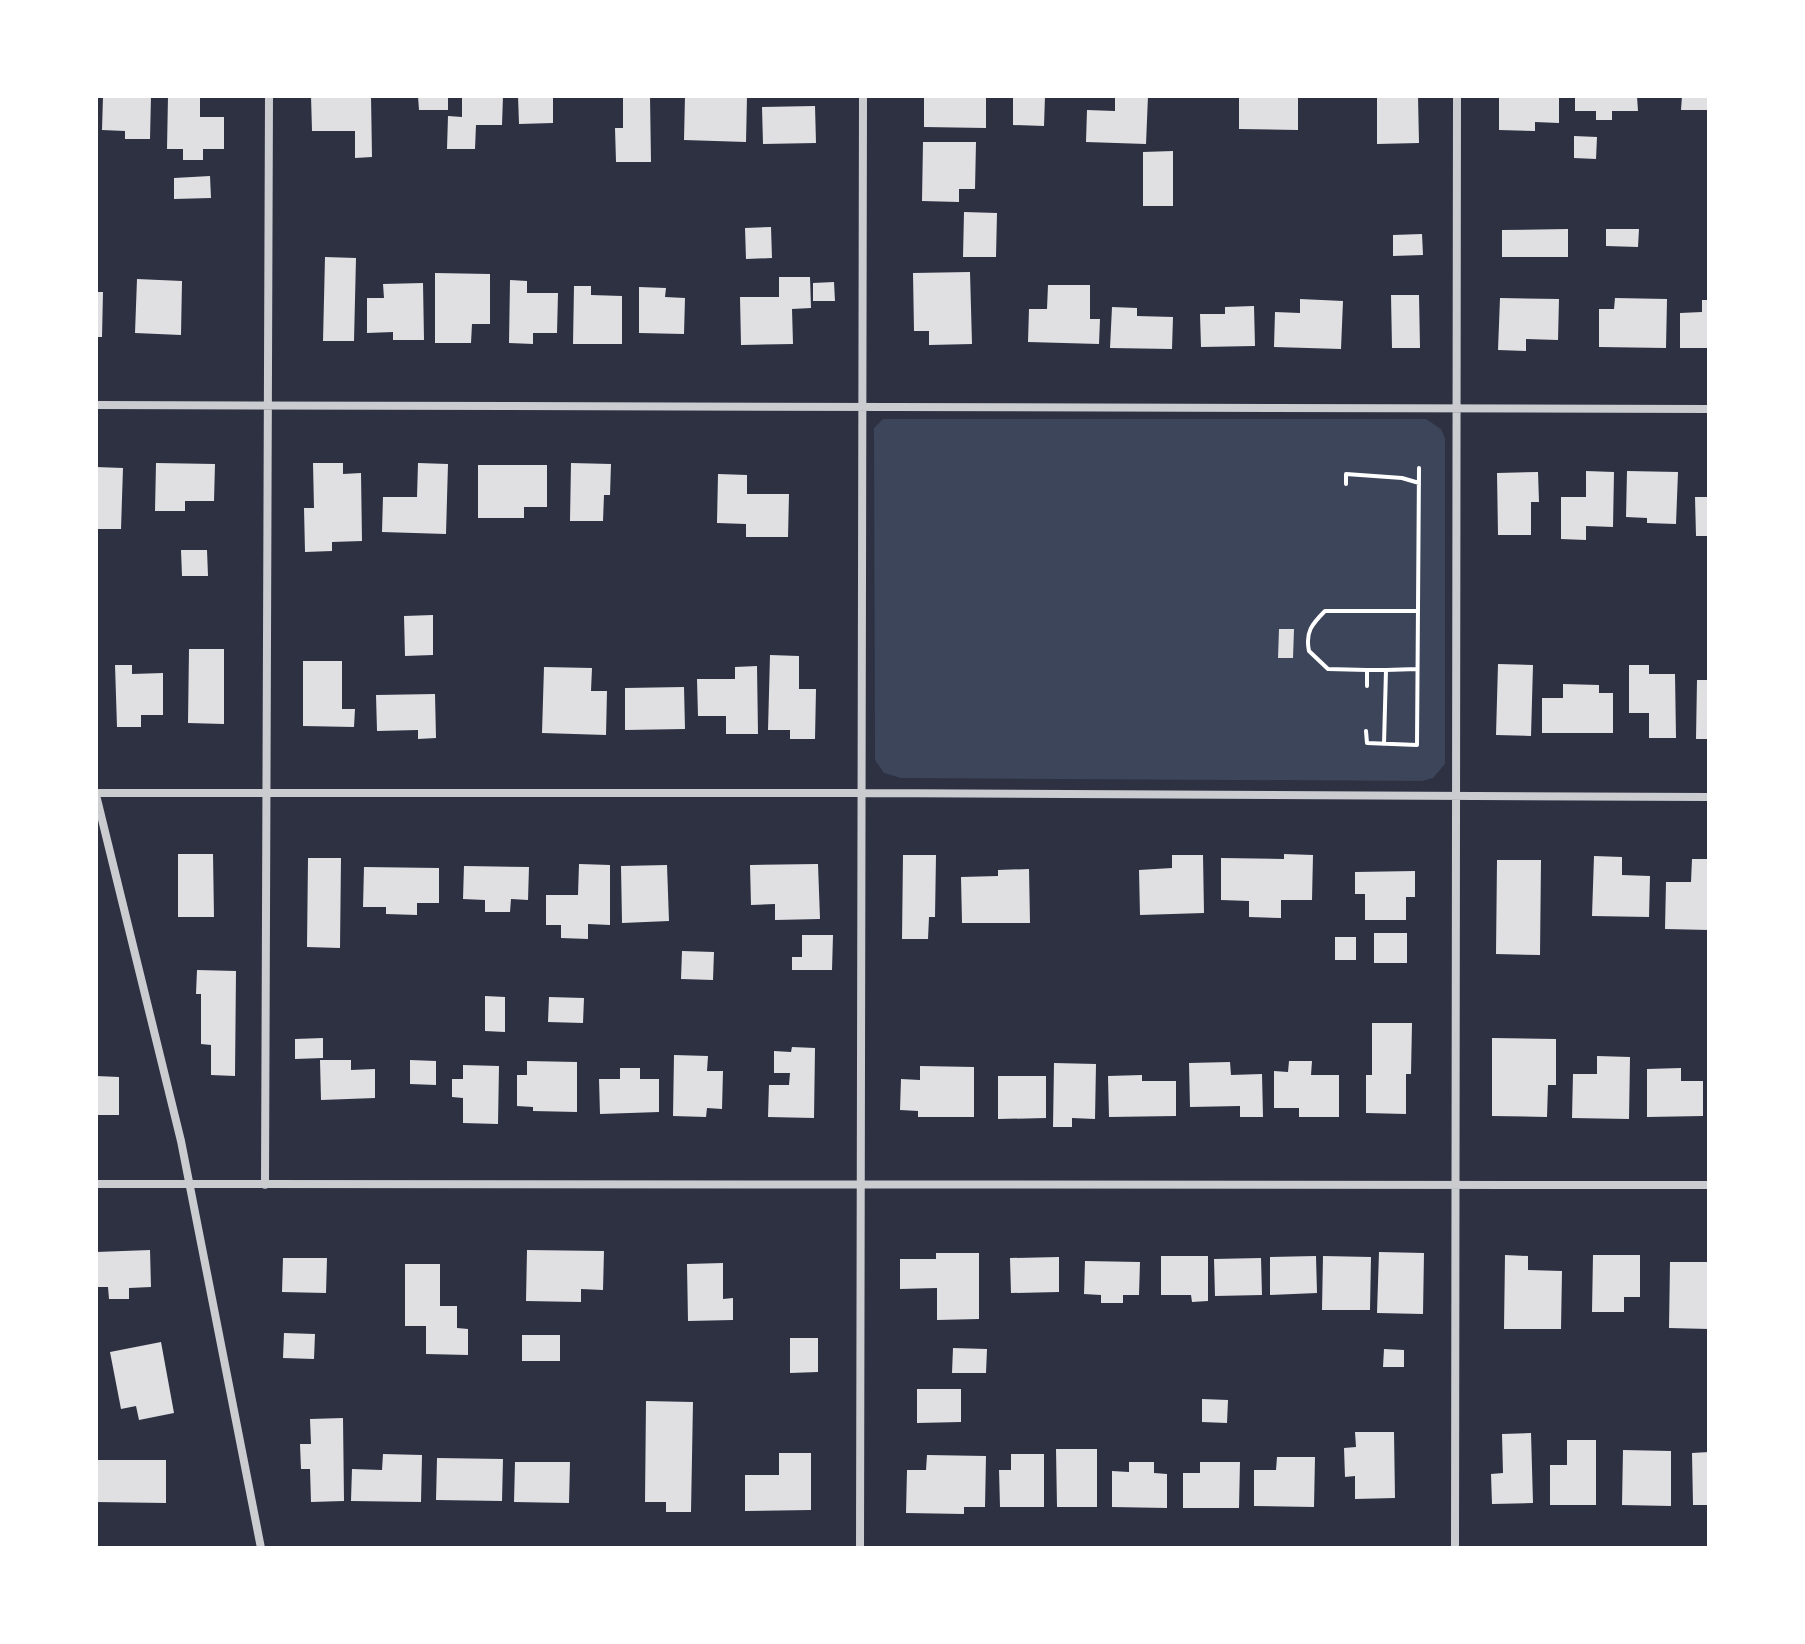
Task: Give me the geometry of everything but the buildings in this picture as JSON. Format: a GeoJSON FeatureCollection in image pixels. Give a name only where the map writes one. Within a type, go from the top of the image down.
{"type":"FeatureCollection","features":[{"type":"Feature","properties":{"kind":"street"},"geometry":{"type":"LineString","coordinates":[[265,1185],[269,96]]}},
{"type":"Feature","properties":{"kind":"street"},"geometry":{"type":"LineString","coordinates":[[860,1548],[863,96]]}},
{"type":"Feature","properties":{"kind":"street"},"geometry":{"type":"LineString","coordinates":[[1455,1548],[1457,96]]}},
{"type":"Feature","properties":{"kind":"street"},"geometry":{"type":"LineString","coordinates":[[96,405],[1709,409]]}},
{"type":"Feature","properties":{"kind":"street"},"geometry":{"type":"LineString","coordinates":[[261,1548],[177,1125],[96,794],[863,793],[1709,797]]}},
{"type":"Feature","properties":{"kind":"street"},"geometry":{"type":"LineString","coordinates":[[96,1184],[1709,1185]]}},
{"type":"Feature","properties":{"kind":"path"},"geometry":{"type":"LineString","coordinates":[[1366,731],[1367,743],[1417,745],[1419,468]]}},
{"type":"Feature","properties":{"kind":"path"},"geometry":{"type":"LineString","coordinates":[[1346,484],[1346,474],[1402,478],[1419,483]]}},
{"type":"Feature","properties":{"kind":"path"},"geometry":{"type":"LineString","coordinates":[[1417,669],[1328,669],[1309,651],[1308,632],[1325,611],[1418,611]]}},
{"type":"Feature","properties":{"kind":"path"},"geometry":{"type":"LineString","coordinates":[[1367,670],[1367,686]]}},
{"type":"Feature","properties":{"kind":"path"},"geometry":{"type":"LineString","coordinates":[[1384,744],[1386,670]]}},
{"type":"Feature","properties":{"kind":"shaded area"},"geometry":{"type":"Polygon","coordinates":[[[883,419],[1426,419],[1441,429],[1445,438],[1445,764],[1433,778],[1422,781],[901,778],[884,773],[875,760],[874,428],[883,419]]]}}]}
